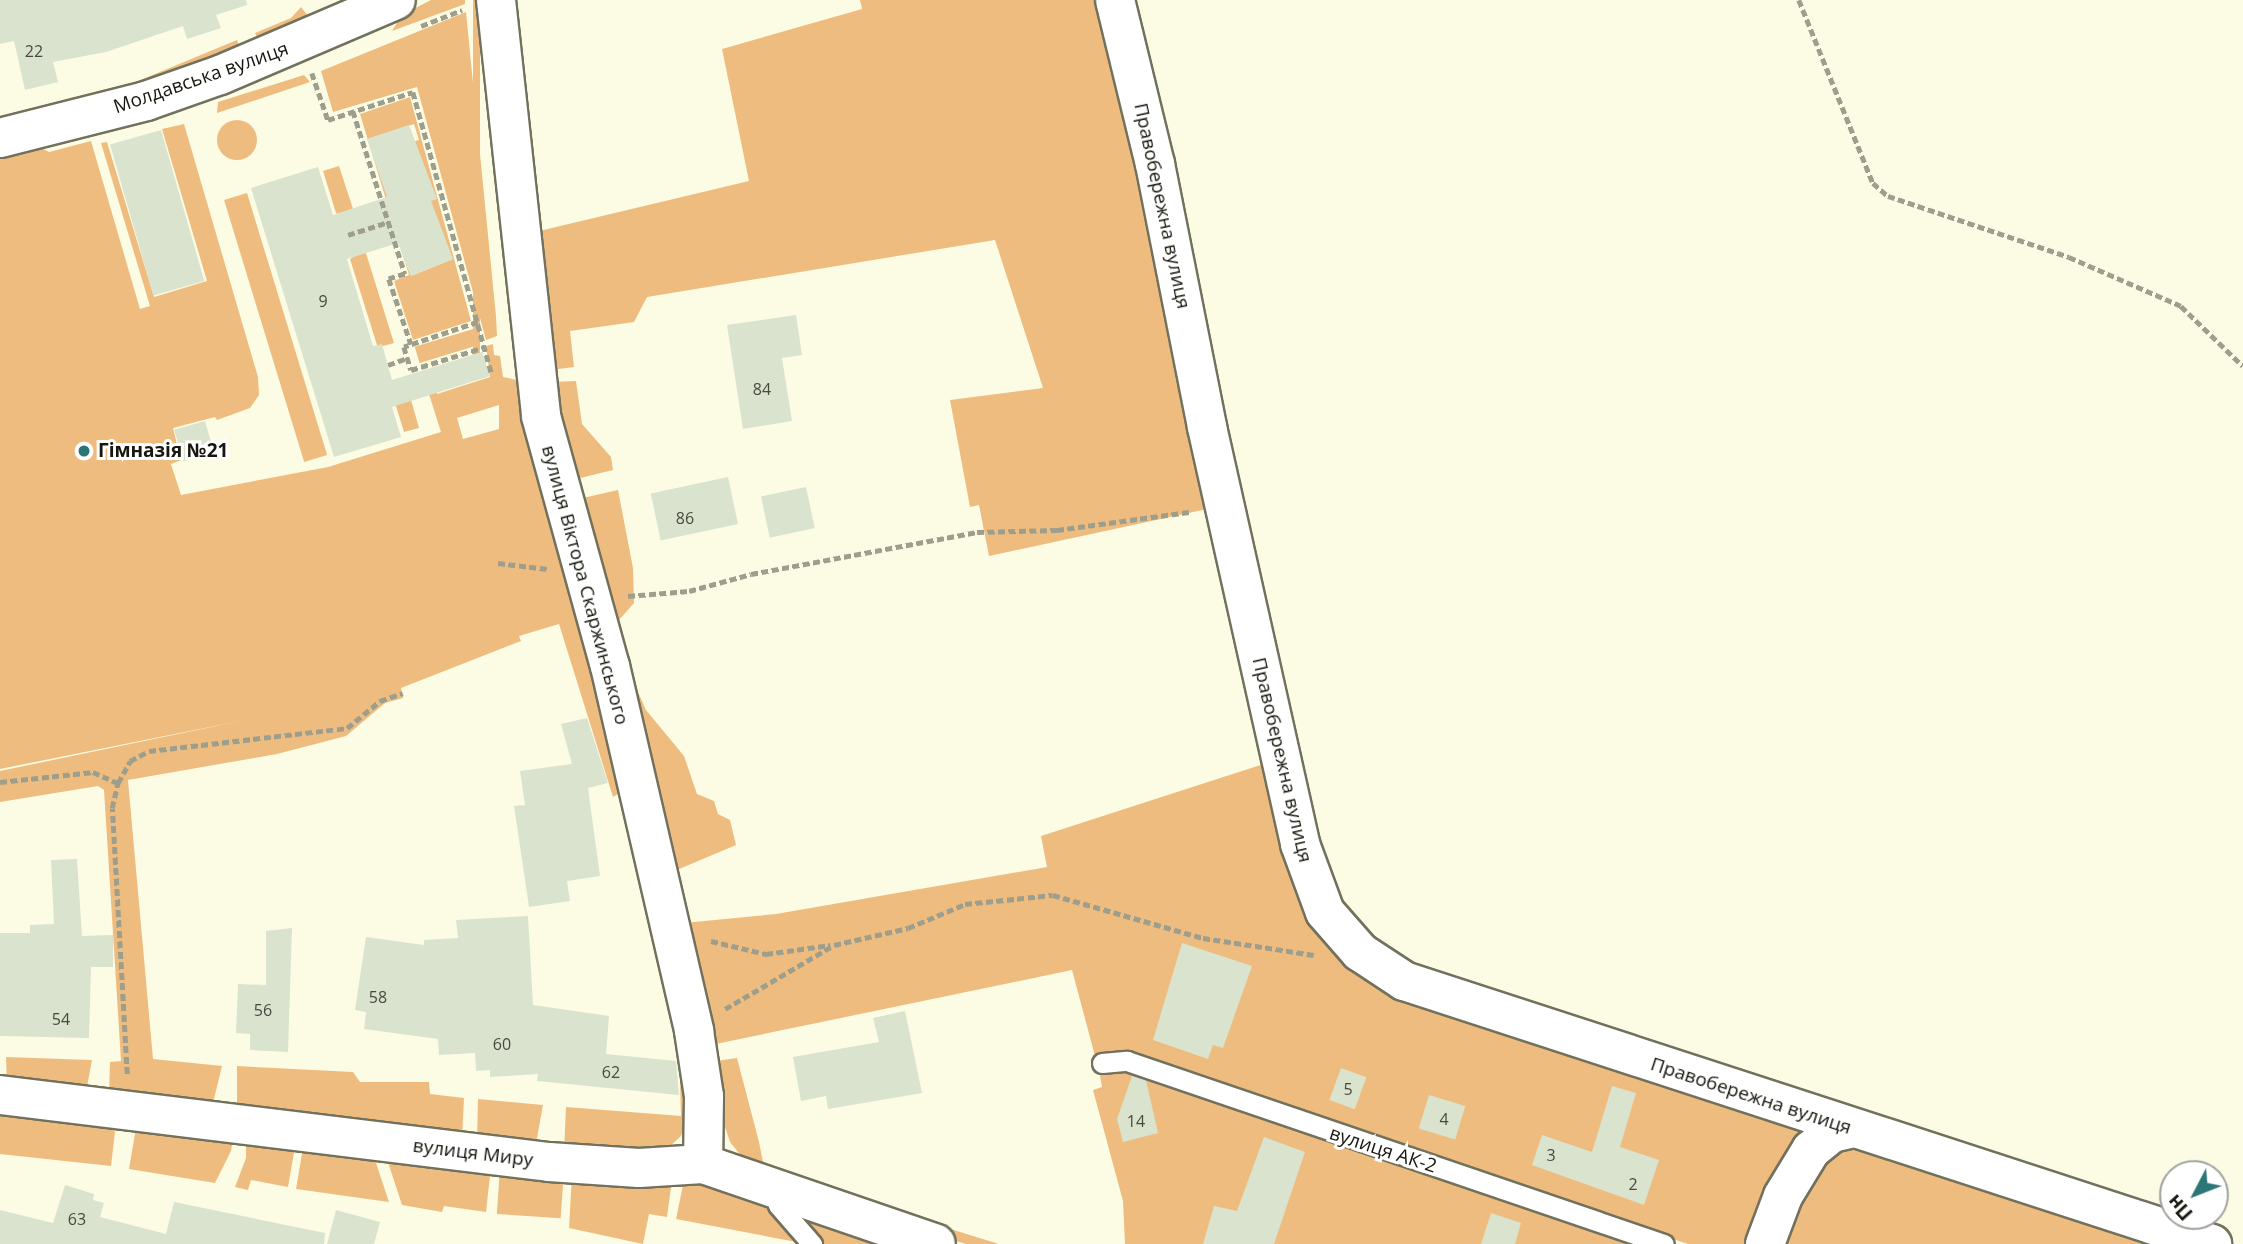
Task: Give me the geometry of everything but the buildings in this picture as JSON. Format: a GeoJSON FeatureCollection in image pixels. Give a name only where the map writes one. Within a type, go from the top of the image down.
{"type":"FeatureCollection","features":[{"type":"Feature","properties":{"kind":"street","name":"Молдавська вулиця"},"geometry":{"type":"LineString","coordinates":[[0,138],[146,101],[220,75],[396,0]]}},
{"type":"Feature","properties":{"kind":"street","name":"вулиця Віктора Скаржинського"},"geometry":{"type":"LineString","coordinates":[[496,0],[535,383],[549,449],[590,588],[694,1031],[704,1096],[703,1164]]}},
{"type":"Feature","properties":{"kind":"street","name":"Правобережна вулиця"},"geometry":{"type":"LineString","coordinates":[[1115,0],[1155,164],[1224,506],[1300,844],[1325,912],[1360,952],[1404,981],[1850,1129],[2212,1244]]}},
{"type":"Feature","properties":{"kind":"street","name":"вулиця Миру"},"geometry":{"type":"LineString","coordinates":[[0,1095],[126,1108],[549,1162],[639,1168],[703,1164],[775,1192],[936,1244]]}},
{"type":"Feature","properties":{"kind":"street"},"geometry":{"type":"LineString","coordinates":[[1793,1110],[1805,1126],[1811,1150]]}},
{"type":"Feature","properties":{"kind":"street"},"geometry":{"type":"LineString","coordinates":[[1765,1244],[1783,1196],[1811,1150],[1832,1133],[1850,1129]]}},
{"type":"Feature","properties":{"kind":"lane","name":"вулиця АК-2"},"geometry":{"type":"LineString","coordinates":[[1101,1063],[1127,1061],[1664,1244]]}},
{"type":"Feature","properties":{"kind":"lane"},"geometry":{"type":"LineString","coordinates":[[775,1192],[778,1205],[812,1244]]}},
{"type":"Feature","properties":{"kind":"path"},"geometry":{"type":"LineString","coordinates":[[1799,0],[1873,183],[1888,196],[2069,257],[2182,306],[2243,366]]}},
{"type":"Feature","properties":{"kind":"path"},"geometry":{"type":"LineString","coordinates":[[311,68],[328,120],[413,92],[492,374]]}},
{"type":"Feature","properties":{"kind":"path"},"geometry":{"type":"LineString","coordinates":[[353,111],[405,274],[389,279],[411,344]]}},
{"type":"Feature","properties":{"kind":"path"},"geometry":{"type":"LineString","coordinates":[[348,235],[388,222]]}},
{"type":"Feature","properties":{"kind":"path"},"geometry":{"type":"LineString","coordinates":[[478,322],[404,347],[407,358],[411,370],[485,347]]}},
{"type":"Feature","properties":{"kind":"path"},"geometry":{"type":"LineString","coordinates":[[388,365],[407,358]]}},
{"type":"Feature","properties":{"kind":"path"},"geometry":{"type":"LineString","coordinates":[[498,563],[550,569],[590,588],[639,598],[977,531],[1057,530],[1224,506]]}},
{"type":"Feature","properties":{"kind":"path"},"geometry":{"type":"LineString","coordinates":[[126,1108],[127,1052],[112,808],[118,783],[131,761],[149,751],[347,728],[380,701],[403,693]]}},
{"type":"Feature","properties":{"kind":"path"},"geometry":{"type":"LineString","coordinates":[[0,782],[93,772],[118,783]]}},
{"type":"Feature","properties":{"kind":"path"},"geometry":{"type":"LineString","coordinates":[[670,926],[766,954],[834,945],[908,928],[965,904],[1053,895],[1203,938],[1302,955],[1360,952]]}},
{"type":"Feature","properties":{"kind":"path"},"geometry":{"type":"LineString","coordinates":[[694,1031],[715,1023],[730,1003],[834,945]]}},
{"type":"Feature","properties":{"kind":"shaded area"},"geometry":{"type":"Polygon","coordinates":[[[346,0],[348,7],[260,44],[255,33],[291,18],[301,7],[308,16],[346,0]]]}},
{"type":"Feature","properties":{"kind":"shaded area"},"geometry":{"type":"Polygon","coordinates":[[[431,0],[465,0],[465,4],[392,31],[402,15],[431,0]]]}},
{"type":"Feature","properties":{"kind":"shaded area"},"geometry":{"type":"Polygon","coordinates":[[[473,0],[480,0],[480,371],[473,371],[473,0]]]}},
{"type":"Feature","properties":{"kind":"shaded area"},"geometry":{"type":"Polygon","coordinates":[[[860,0],[1109,0],[1221,506],[989,556],[979,505],[970,507],[950,400],[1043,388],[995,240],[647,297],[634,322],[570,331],[574,367],[550,370],[535,232],[749,181],[722,49],[862,9],[860,0]]]}},
{"type":"Feature","properties":{"kind":"shaded area"},"geometry":{"type":"Polygon","coordinates":[[[466,12],[496,316],[497,336],[486,340],[417,87],[333,112],[321,71],[466,12]]]}},
{"type":"Feature","properties":{"kind":"shaded area"},"geometry":{"type":"Polygon","coordinates":[[[237,40],[241,51],[140,86],[138,81],[237,40]]]}},
{"type":"Feature","properties":{"kind":"shaded area"},"geometry":{"type":"Polygon","coordinates":[[[304,75],[310,82],[217,113],[218,102],[304,75]]]}},
{"type":"Feature","properties":{"kind":"shaded area"},"geometry":{"type":"Polygon","coordinates":[[[410,97],[471,321],[413,340],[394,281],[409,275],[360,114],[410,97]],[[414,124],[368,139],[373,155],[419,140],[414,124]],[[453,259],[405,260],[405,261],[411,276],[453,259]]]}},
{"type":"Feature","properties":{"kind":"shaded area"},"geometry":{"type":"Polygon","coordinates":[[[237,120],[245,121],[251,126],[256,132],[256,148],[251,154],[245,159],[237,160],[229,159],[223,154],[218,148],[217,140],[218,132],[223,126],[229,121],[237,120]]]}},
{"type":"Feature","properties":{"kind":"shaded area","name":"Гімназія №21"},"geometry":{"type":"Polygon","coordinates":[[[184,124],[258,377],[259,395],[250,408],[217,420],[215,417],[173,428],[181,460],[171,464],[181,495],[328,467],[441,432],[422,372],[429,370],[437,394],[490,377],[486,346],[493,344],[494,355],[500,356],[503,377],[521,381],[623,770],[615,775],[618,794],[613,797],[559,624],[519,636],[521,641],[401,688],[403,698],[385,703],[346,736],[277,754],[128,780],[153,1059],[222,1066],[212,1107],[109,1094],[110,1062],[121,1061],[104,790],[98,786],[0,802],[0,771],[245,720],[0,769],[0,155],[39,147],[49,152],[91,141],[140,309],[150,306],[101,143],[107,142],[154,297],[207,281],[162,129],[184,124]],[[499,405],[457,418],[463,439],[499,429],[499,405]]]}},
{"type":"Feature","properties":{"kind":"shaded area"},"geometry":{"type":"Polygon","coordinates":[[[339,166],[354,212],[343,216],[336,213],[323,171],[339,166]]]}},
{"type":"Feature","properties":{"kind":"shaded area"},"geometry":{"type":"Polygon","coordinates":[[[247,193],[327,455],[304,462],[224,200],[247,193]]]}},
{"type":"Feature","properties":{"kind":"shaded area"},"geometry":{"type":"Polygon","coordinates":[[[365,250],[394,343],[383,346],[377,345],[350,259],[365,250]]]}},
{"type":"Feature","properties":{"kind":"shaded area"},"geometry":{"type":"Polygon","coordinates":[[[473,329],[478,345],[420,363],[415,347],[473,329]]]}},
{"type":"Feature","properties":{"kind":"shaded area"},"geometry":{"type":"Polygon","coordinates":[[[576,381],[582,424],[611,457],[613,470],[568,481],[550,382],[576,381]]]}},
{"type":"Feature","properties":{"kind":"shaded area"},"geometry":{"type":"Polygon","coordinates":[[[406,382],[419,428],[404,432],[391,390],[406,382]]]}},
{"type":"Feature","properties":{"kind":"shaded area"},"geometry":{"type":"Polygon","coordinates":[[[618,490],[633,568],[634,603],[619,620],[638,692],[646,710],[684,756],[697,794],[714,801],[718,814],[730,820],[736,845],[672,872],[684,923],[776,914],[1047,867],[1041,836],[1276,760],[1334,933],[1829,1127],[1757,1244],[1688,1244],[1124,1054],[1095,1056],[1072,970],[706,1046],[574,500],[618,490]]]}},
{"type":"Feature","properties":{"kind":"shaded area"},"geometry":{"type":"Polygon","coordinates":[[[678,1012],[687,1121],[681,1136],[667,1149],[564,1151],[566,1107],[681,1116],[678,1012]]]}},
{"type":"Feature","properties":{"kind":"shaded area"},"geometry":{"type":"Polygon","coordinates":[[[6,1057],[92,1060],[86,1092],[7,1084],[6,1057]]]}},
{"type":"Feature","properties":{"kind":"shaded area"},"geometry":{"type":"Polygon","coordinates":[[[737,1058],[764,1167],[746,1162],[730,1142],[721,1115],[709,1062],[737,1058]]]}},
{"type":"Feature","properties":{"kind":"shaded area"},"geometry":{"type":"Polygon","coordinates":[[[237,1066],[353,1072],[360,1082],[429,1082],[430,1094],[464,1098],[462,1139],[237,1110],[237,1066]]]}},
{"type":"Feature","properties":{"kind":"shaded area"},"geometry":{"type":"Polygon","coordinates":[[[1129,1066],[1645,1244],[1125,1244],[1123,1201],[1093,1090],[1102,1087],[1099,1070],[1129,1066]]]}},
{"type":"Feature","properties":{"kind":"shaded area"},"geometry":{"type":"Polygon","coordinates":[[[478,1099],[543,1105],[535,1149],[477,1141],[478,1099]]]}},
{"type":"Feature","properties":{"kind":"shaded area"},"geometry":{"type":"Polygon","coordinates":[[[0,1107],[112,1125],[115,1132],[111,1166],[0,1154],[0,1107]]]}},
{"type":"Feature","properties":{"kind":"shaded area"},"geometry":{"type":"Polygon","coordinates":[[[136,1128],[234,1133],[231,1151],[215,1183],[129,1169],[136,1128]]]}},
{"type":"Feature","properties":{"kind":"shaded area"},"geometry":{"type":"Polygon","coordinates":[[[246,1134],[296,1141],[288,1187],[251,1180],[248,1190],[235,1187],[246,1158],[246,1134]]]}},
{"type":"Feature","properties":{"kind":"shaded area"},"geometry":{"type":"Polygon","coordinates":[[[1860,1140],[2188,1244],[1775,1244],[1812,1160],[1860,1140]]]}},
{"type":"Feature","properties":{"kind":"shaded area"},"geometry":{"type":"Polygon","coordinates":[[[304,1142],[372,1151],[389,1202],[296,1189],[304,1142]]]}},
{"type":"Feature","properties":{"kind":"shaded area"},"geometry":{"type":"Polygon","coordinates":[[[385,1153],[491,1167],[486,1212],[444,1206],[442,1212],[402,1205],[385,1153]]]}},
{"type":"Feature","properties":{"kind":"shaded area"},"geometry":{"type":"Polygon","coordinates":[[[500,1168],[564,1172],[561,1218],[497,1214],[500,1168]]]}},
{"type":"Feature","properties":{"kind":"shaded area"},"geometry":{"type":"Polygon","coordinates":[[[572,1174],[672,1180],[667,1217],[649,1214],[643,1244],[569,1228],[572,1174]]]}},
{"type":"Feature","properties":{"kind":"shaded area"},"geometry":{"type":"Polygon","coordinates":[[[684,1180],[710,1181],[765,1200],[807,1244],[676,1219],[684,1180]]]}},
{"type":"Feature","properties":{"kind":"shaded area"},"geometry":{"type":"Polygon","coordinates":[[[876,1206],[999,1244],[966,1244],[872,1215],[876,1206]]]}},
{"type":"Feature","properties":{"kind":"shaded area"},"geometry":{"type":"Polygon","coordinates":[[[790,1211],[891,1244],[821,1244],[790,1211]]]}},
{"type":"Feature","properties":{"kind":"place","name":"Гімназія №21"},"geometry":{"type":"Point","coordinates":[84,451]}}]}
